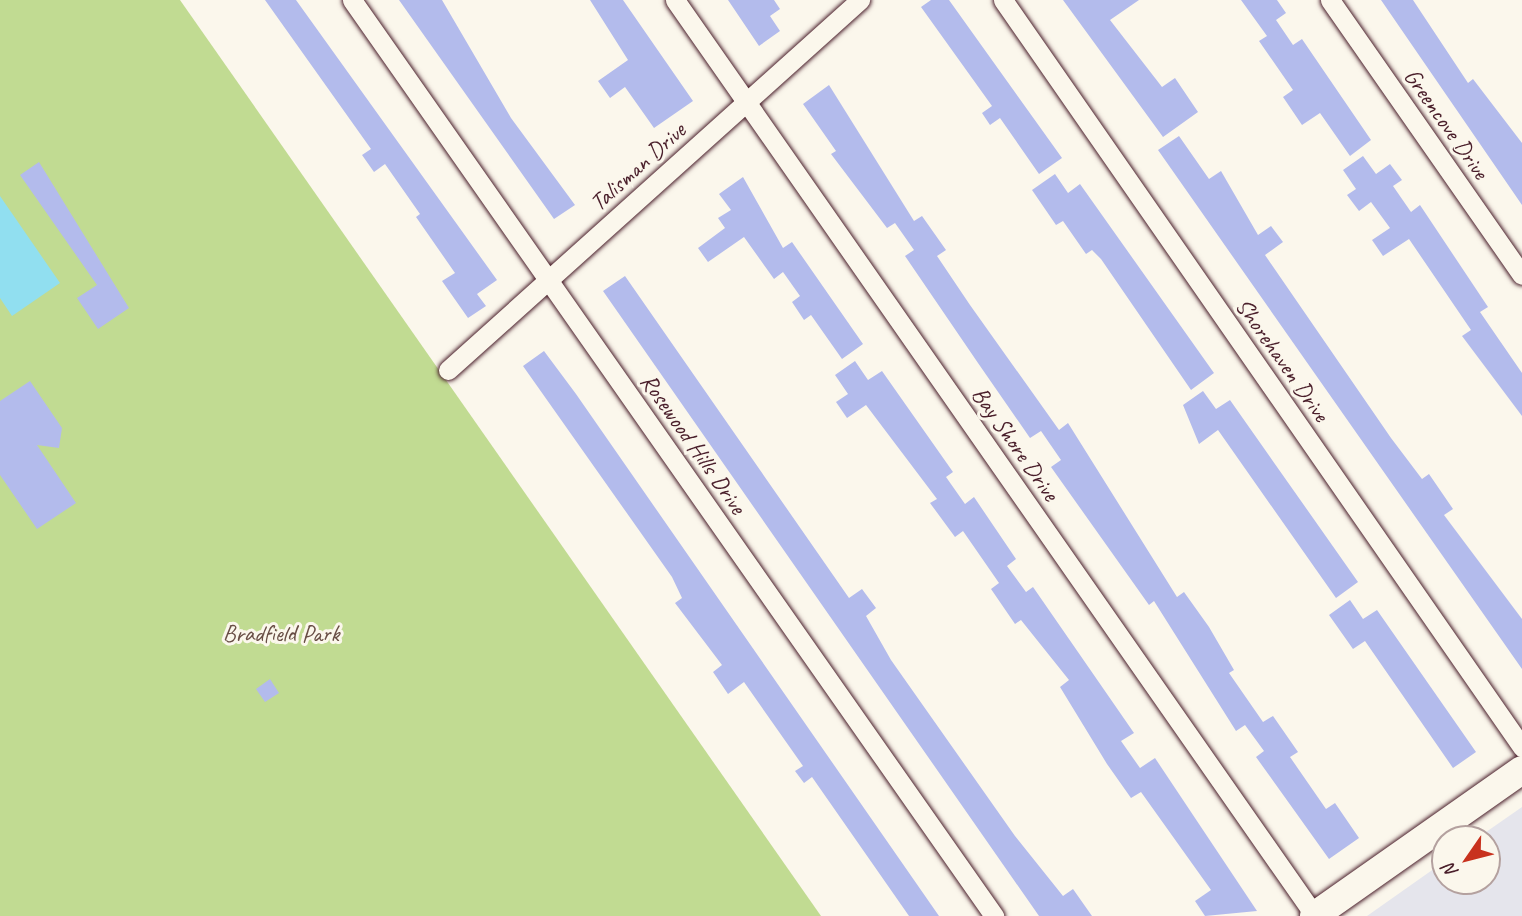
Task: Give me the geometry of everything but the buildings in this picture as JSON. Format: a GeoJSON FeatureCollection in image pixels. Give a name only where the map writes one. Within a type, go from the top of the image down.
{"type":"FeatureCollection","features":[{"type":"Feature","properties":{"kind":"street","name":"Rosewood Hills Drive"},"geometry":{"type":"LineString","coordinates":[[352,0],[994,916]]}},
{"type":"Feature","properties":{"kind":"street","name":"Bay Shore Drive"},"geometry":{"type":"LineString","coordinates":[[674,0],[1314,916]]}},
{"type":"Feature","properties":{"kind":"street","name":"Talisman Drive"},"geometry":{"type":"LineString","coordinates":[[448,370],[860,0]]}},
{"type":"Feature","properties":{"kind":"street","name":"Shorehaven Drive"},"geometry":{"type":"LineString","coordinates":[[1003,0],[1522,747]]}},
{"type":"Feature","properties":{"kind":"street","name":"Greencove Drive"},"geometry":{"type":"LineString","coordinates":[[1329,0],[1522,275]]}},
{"type":"Feature","properties":{"kind":"street"},"geometry":{"type":"LineString","coordinates":[[1314,916],[1522,770]]}},
{"type":"Feature","properties":{"kind":"shaded area"},"geometry":{"type":"Polygon","coordinates":[[[1522,807],[1522,916],[1367,916],[1431,871],[1431,895],[1501,895],[1501,825],[1496,825],[1522,807]]]}},
{"type":"Feature","properties":{"kind":"green space","name":"Bradfield Park"},"geometry":{"type":"Polygon","coordinates":[[[0,0],[180,0],[821,916],[0,916],[0,0]]]}},
{"type":"Feature","properties":{"kind":"water"},"geometry":{"type":"Polygon","coordinates":[[[0,196],[60,283],[12,316],[0,298],[0,196]]]}}]}
